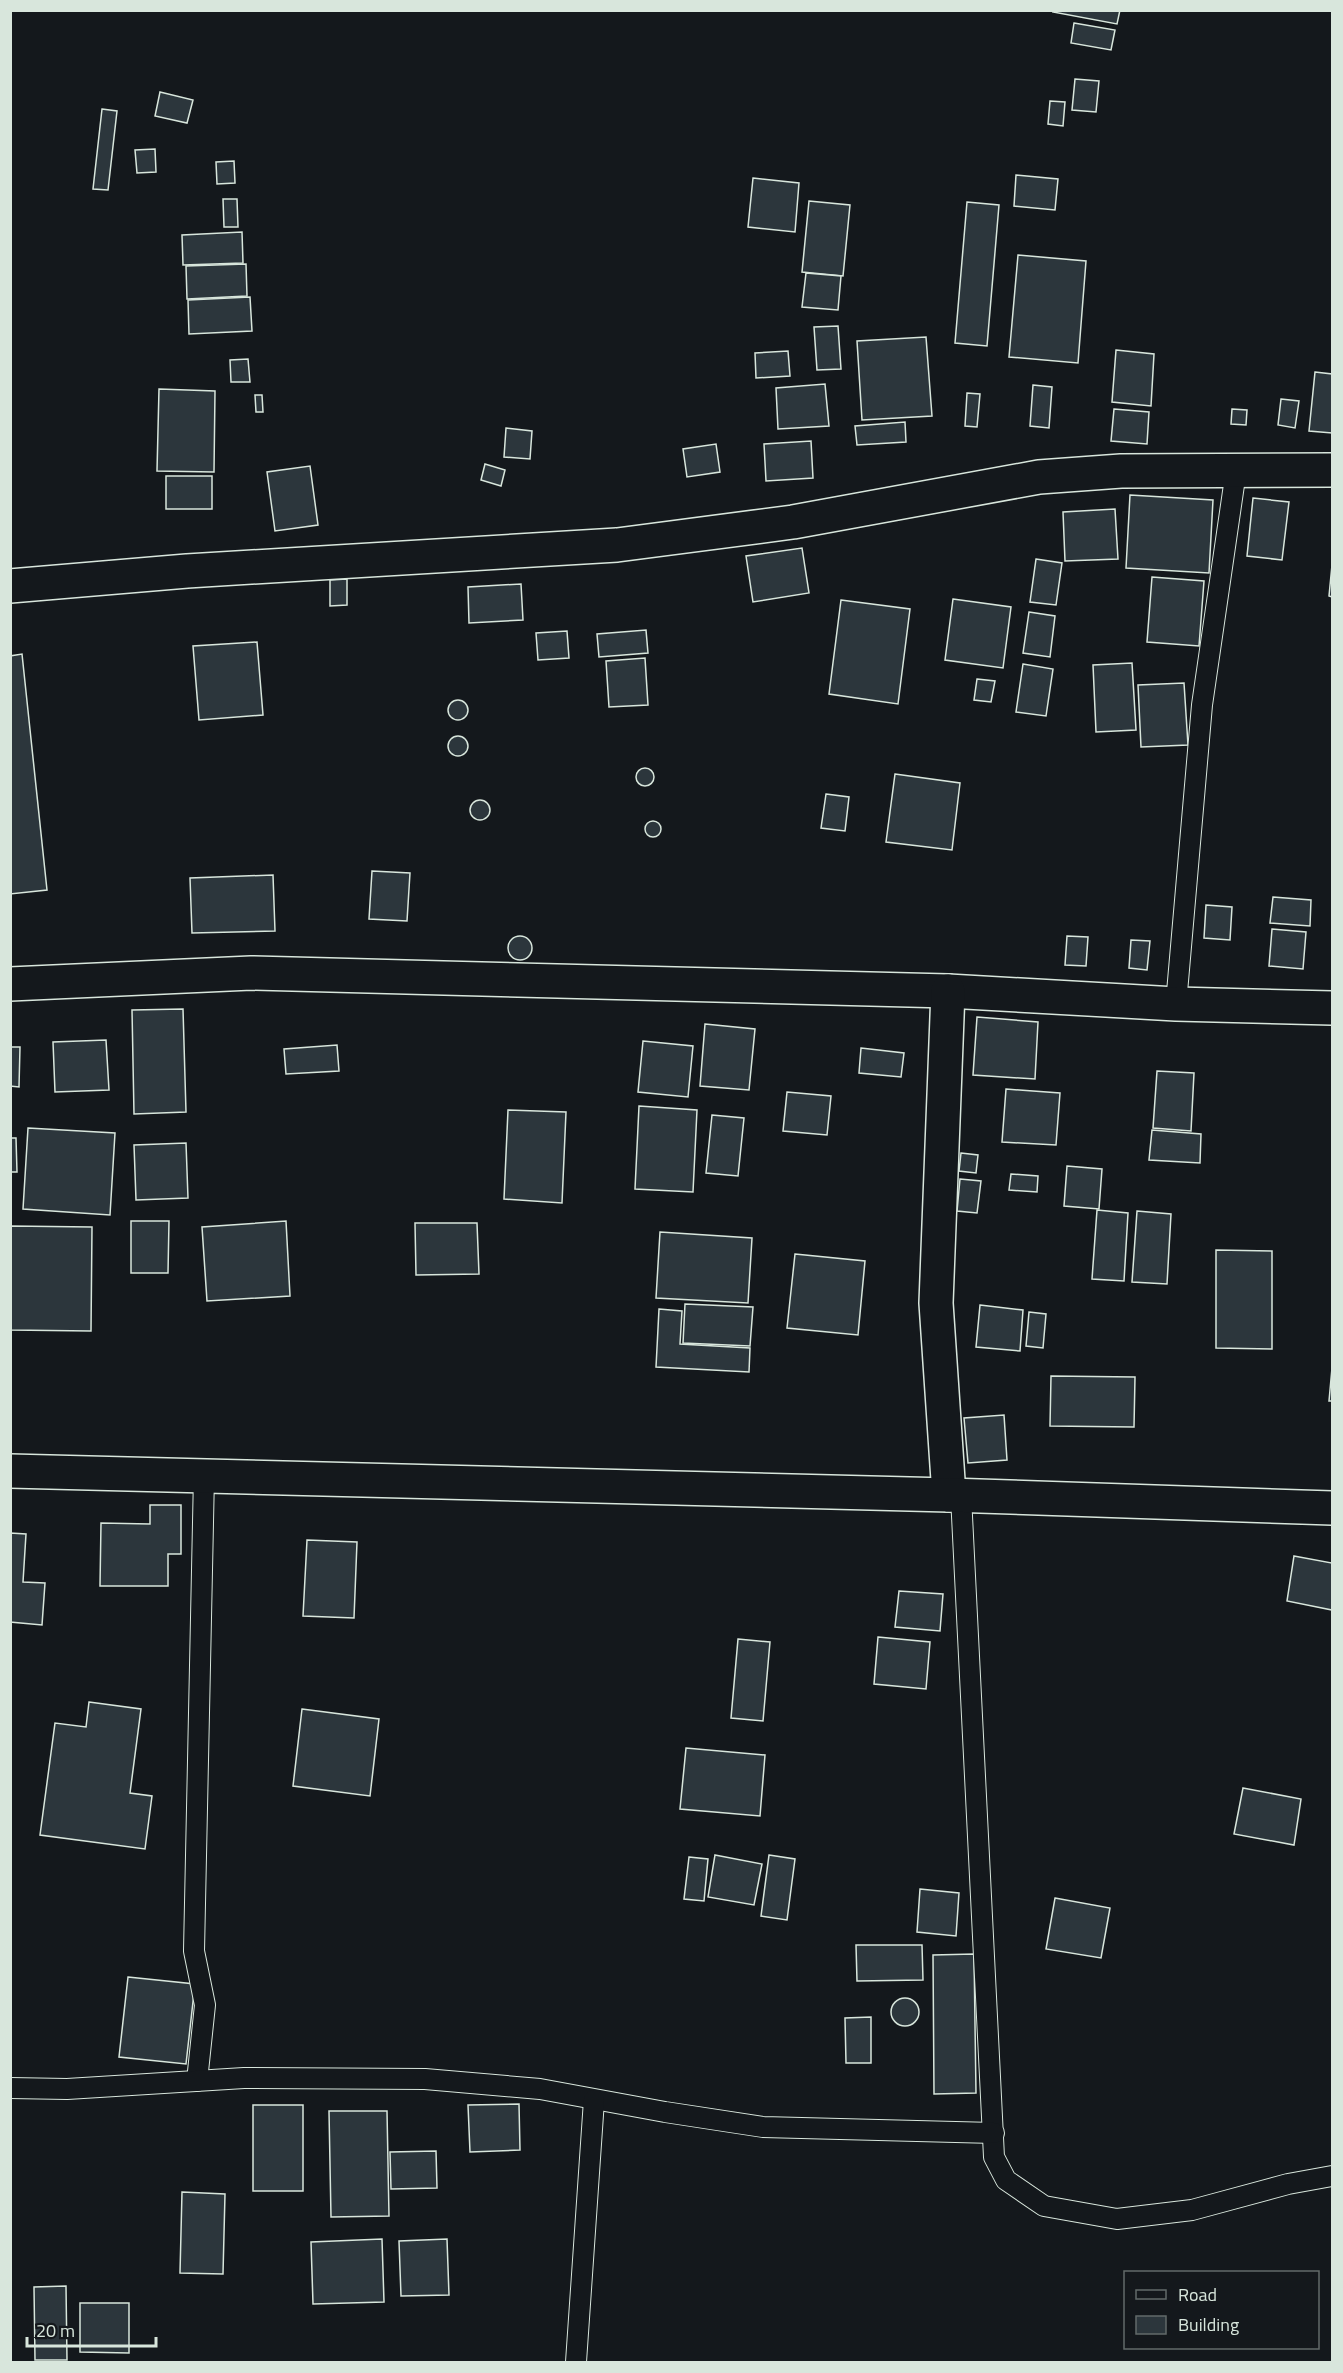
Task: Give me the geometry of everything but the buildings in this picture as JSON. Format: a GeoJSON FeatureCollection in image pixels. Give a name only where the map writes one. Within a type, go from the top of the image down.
{"type":"FeatureCollection","features":[{"type":"Feature","properties":{"kind":"street"},"geometry":{"type":"LineString","coordinates":[[10,586],[187,571],[617,545],[793,522],[1040,477],[1120,471],[1332,470]]}},
{"type":"Feature","properties":{"kind":"street"},"geometry":{"type":"LineString","coordinates":[[10,984],[251,974],[948,991],[1176,1004],[1332,1008]]}},
{"type":"Feature","properties":{"kind":"street"},"geometry":{"type":"LineString","coordinates":[[948,991],[936,1303],[955,1496]]}},
{"type":"Feature","properties":{"kind":"street"},"geometry":{"type":"LineString","coordinates":[[10,1471],[1332,1508]]}},
{"type":"Feature","properties":{"kind":"lane"},"geometry":{"type":"LineString","coordinates":[[1176,1004],[1202,705],[1236,471]]}},
{"type":"Feature","properties":{"kind":"lane"},"geometry":{"type":"LineString","coordinates":[[197,2081],[205,2005],[194,1952],[204,1475]]}},
{"type":"Feature","properties":{"kind":"lane"},"geometry":{"type":"LineString","coordinates":[[955,1496],[994,2157],[1006,2180],[1044,2206],[1117,2219],[1192,2210],[1288,2184],[1332,2176]]}},
{"type":"Feature","properties":{"kind":"lane"},"geometry":{"type":"LineString","coordinates":[[10,2088],[67,2089],[244,2078],[425,2079],[540,2088],[594,2100],[764,2127],[994,2133]]}},
{"type":"Feature","properties":{"kind":"lane"},"geometry":{"type":"LineString","coordinates":[[576,2362],[594,2100]]}}]}
